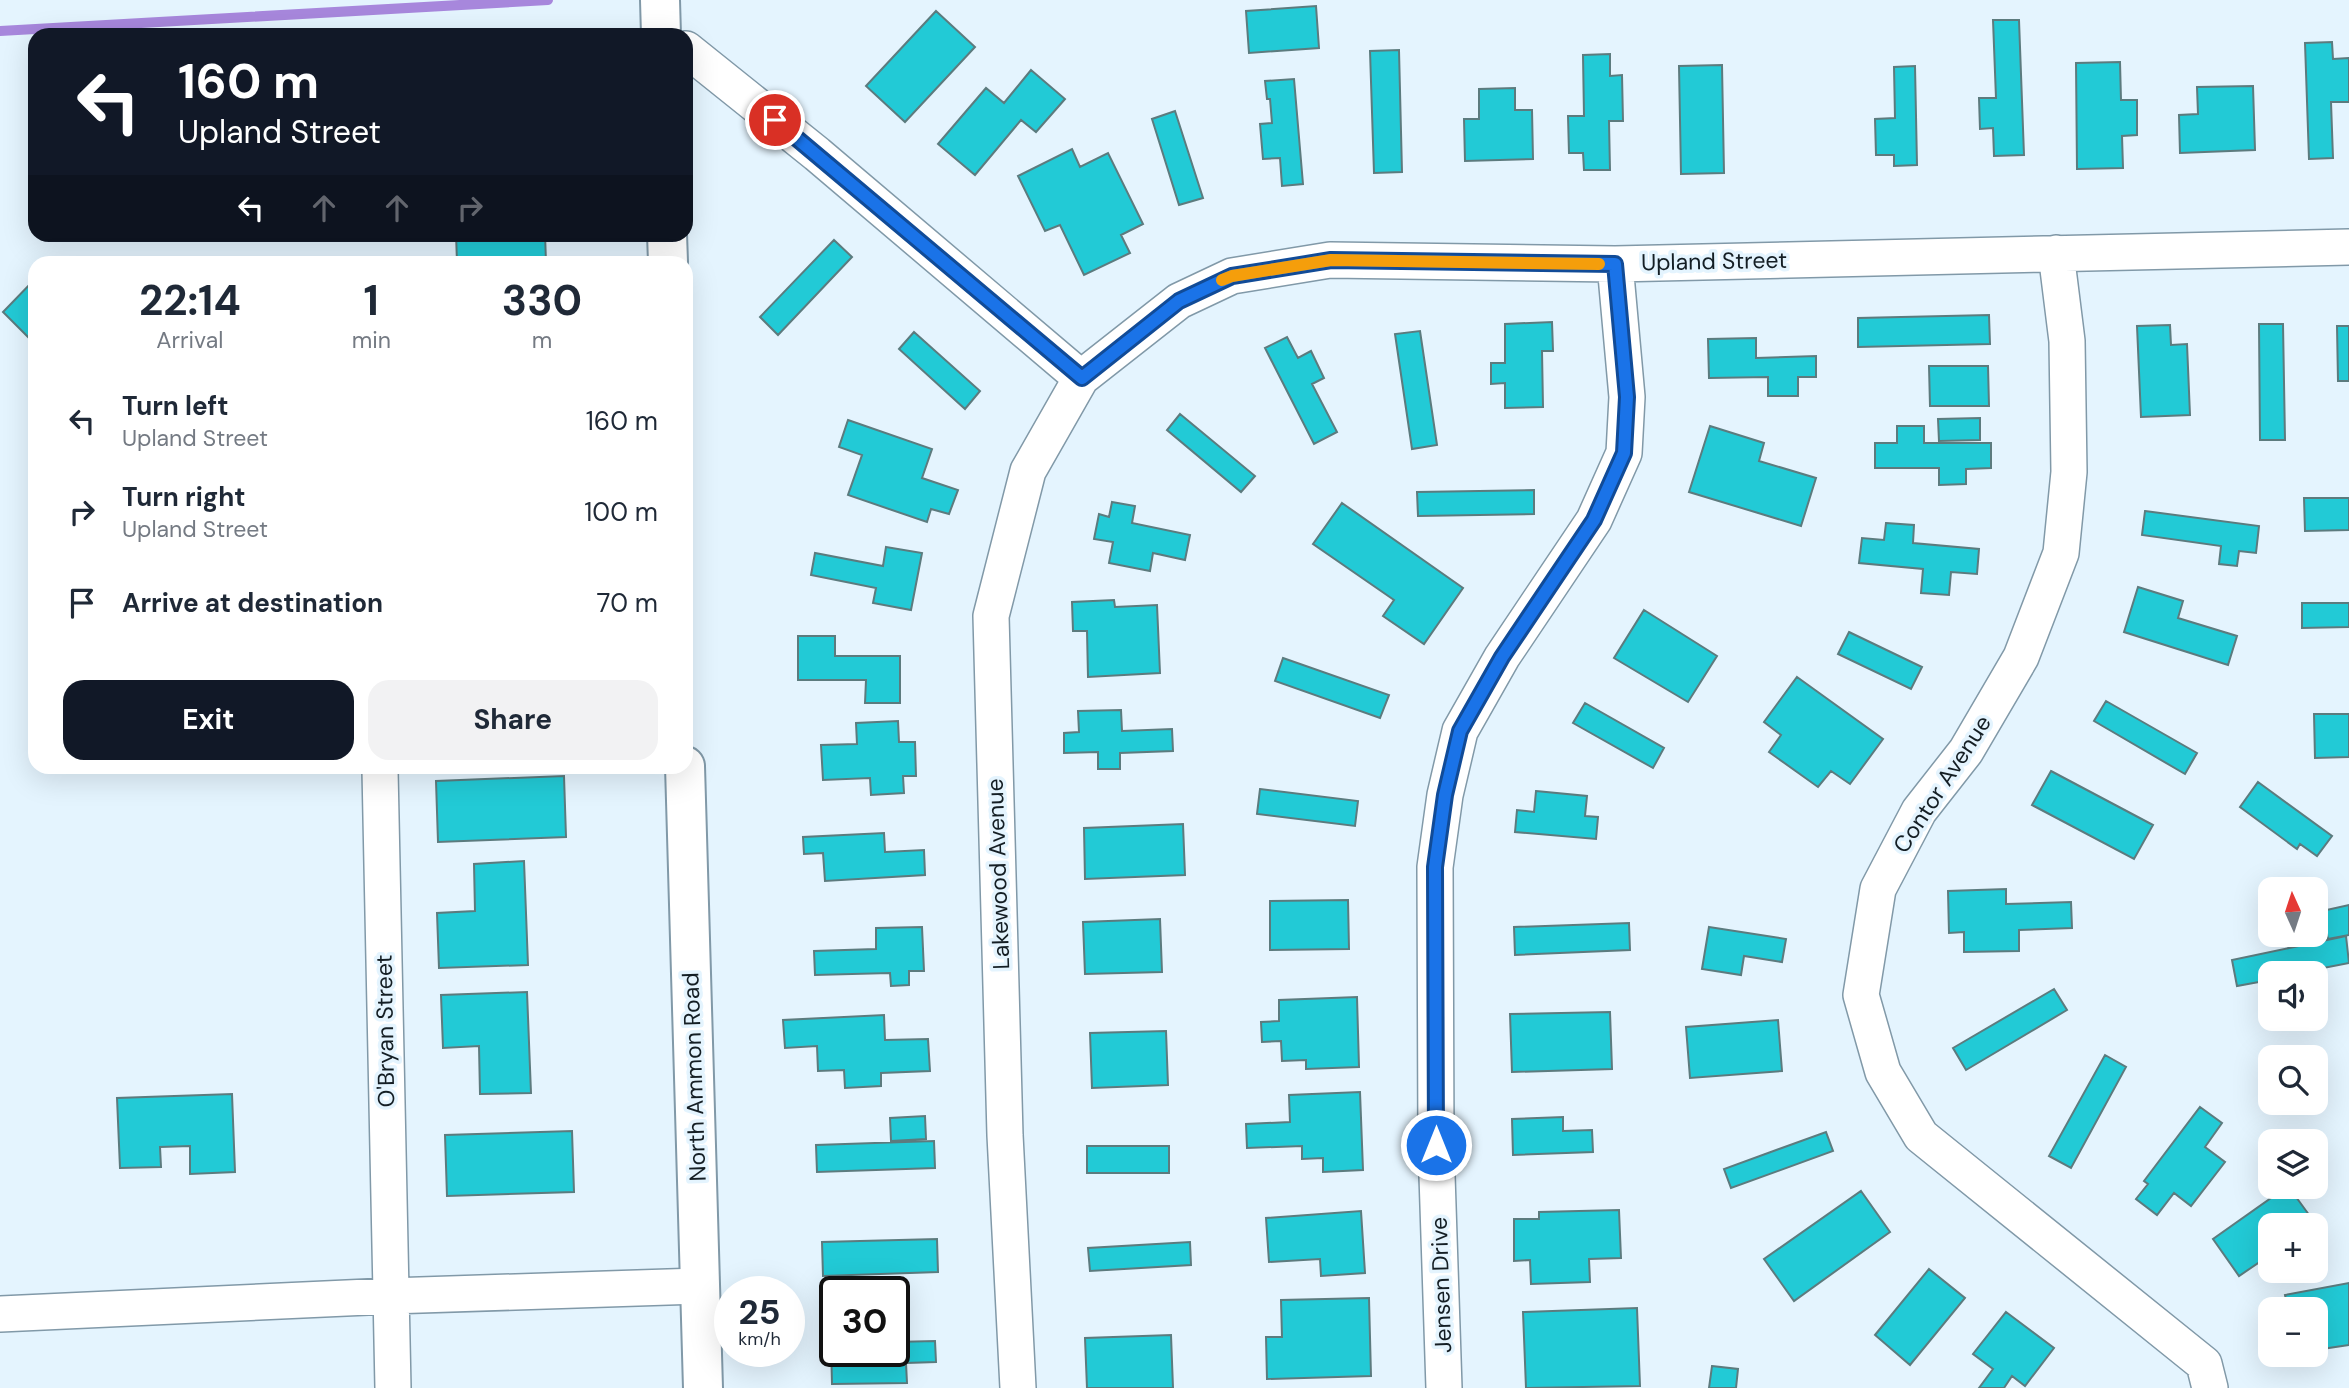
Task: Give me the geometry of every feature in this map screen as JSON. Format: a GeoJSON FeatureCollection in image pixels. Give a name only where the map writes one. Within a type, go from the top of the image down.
{"type":"FeatureCollection","features":[{"type":"Feature","properties":{"kind":"main road","name":"North Ammon Road"},"geometry":{"type":"LineString","coordinates":[[685,774],[703,1388]]}},
{"type":"Feature","properties":{"kind":"street"},"geometry":{"type":"LineString","coordinates":[[693,51],[1082,378]]}},
{"type":"Feature","properties":{"kind":"street","name":"Upland Street"},"geometry":{"type":"LineString","coordinates":[[1082,378],[1179,301],[1232,276],[1331,260],[1615,264],[2349,247]]}},
{"type":"Feature","properties":{"kind":"street","name":"Contor Avenue"},"geometry":{"type":"LineString","coordinates":[[2056,253],[2067,341],[2070,471],[2061,553],[2021,657],[1966,751],[1919,811],[1878,889],[1861,995],[1883,1072],[1922,1136],[2204,1364],[2210,1388]]}},
{"type":"Feature","properties":{"kind":"street","name":"Jensen Drive"},"geometry":{"type":"LineString","coordinates":[[1444,1388],[1436,1145],[1435,867],[1445,795],[1460,731],[1502,657],[1594,520],[1624,453],[1627,397],[1615,264]]}},
{"type":"Feature","properties":{"kind":"street","name":"Lakewood Avenue"},"geometry":{"type":"LineString","coordinates":[[1018,1388],[1005,1135],[991,615],[1028,471],[1082,378]]}},
{"type":"Feature","properties":{"kind":"street","name":"O'Bryan Street"},"geometry":{"type":"LineString","coordinates":[[380,774],[393,1388]]}},
{"type":"Feature","properties":{"kind":"street"},"geometry":{"type":"LineString","coordinates":[[0,1314],[390,1296],[699,1286]]}},
{"type":"Feature","properties":{"kind":"building"},"geometry":{"type":"Polygon","coordinates":[[[1316,6],[1319,48],[1249,53],[1246,11],[1316,6]]]}},
{"type":"Feature","properties":{"kind":"building"},"geometry":{"type":"Polygon","coordinates":[[[936,11],[975,47],[905,122],[866,86],[936,11]]]}},
{"type":"Feature","properties":{"kind":"building"},"geometry":{"type":"Polygon","coordinates":[[[1993,20],[2019,20],[2024,155],[1994,156],[1993,128],[1980,129],[1979,98],[1996,98],[1993,20]]]}},
{"type":"Feature","properties":{"kind":"building"},"geometry":{"type":"Polygon","coordinates":[[[2332,42],[2333,59],[2349,58],[2349,102],[2331,102],[2333,158],[2309,159],[2305,43],[2332,42]]]}},
{"type":"Feature","properties":{"kind":"building"},"geometry":{"type":"Polygon","coordinates":[[[1399,50],[1402,172],[1374,173],[1370,51],[1399,50]]]}},
{"type":"Feature","properties":{"kind":"building"},"geometry":{"type":"Polygon","coordinates":[[[1610,54],[1610,76],[1622,75],[1623,121],[1609,121],[1610,170],[1584,170],[1583,153],[1569,153],[1568,116],[1584,116],[1583,55],[1610,54]]]}},
{"type":"Feature","properties":{"kind":"building"},"geometry":{"type":"Polygon","coordinates":[[[2120,62],[2121,100],[2137,100],[2137,135],[2122,136],[2123,168],[2077,169],[2076,63],[2120,62]]]}},
{"type":"Feature","properties":{"kind":"building"},"geometry":{"type":"Polygon","coordinates":[[[1722,65],[1724,173],[1681,174],[1679,66],[1722,65]]]}},
{"type":"Feature","properties":{"kind":"building"},"geometry":{"type":"Polygon","coordinates":[[[1915,66],[1917,165],[1894,166],[1894,155],[1876,155],[1875,119],[1895,118],[1894,67],[1915,66]]]}},
{"type":"Feature","properties":{"kind":"building"},"geometry":{"type":"Polygon","coordinates":[[[1031,70],[1065,99],[1036,132],[1021,120],[975,175],[938,144],[986,88],[1004,103],[1031,70]]]}},
{"type":"Feature","properties":{"kind":"building"},"geometry":{"type":"Polygon","coordinates":[[[1294,79],[1303,184],[1282,186],[1280,158],[1263,159],[1260,124],[1272,123],[1265,81],[1294,79]]]}},
{"type":"Feature","properties":{"kind":"building"},"geometry":{"type":"Polygon","coordinates":[[[2253,86],[2255,150],[2180,153],[2179,115],[2198,114],[2197,87],[2253,86]]]}},
{"type":"Feature","properties":{"kind":"building"},"geometry":{"type":"Polygon","coordinates":[[[1515,88],[1515,110],[1532,110],[1533,159],[1465,161],[1464,119],[1479,119],[1479,89],[1515,88]]]}},
{"type":"Feature","properties":{"kind":"building"},"geometry":{"type":"Polygon","coordinates":[[[1175,111],[1203,198],[1179,205],[1152,119],[1175,111]]]}},
{"type":"Feature","properties":{"kind":"building"},"geometry":{"type":"Polygon","coordinates":[[[1072,149],[1080,167],[1108,153],[1143,224],[1121,235],[1130,253],[1084,275],[1060,225],[1045,231],[1018,176],[1072,149]]]}},
{"type":"Feature","properties":{"kind":"building"},"geometry":{"type":"Polygon","coordinates":[[[834,240],[852,257],[778,335],[760,317],[834,240]]]}},
{"type":"Feature","properties":{"kind":"building"},"geometry":{"type":"Polygon","coordinates":[[[456,242],[545,242],[546,256],[457,256],[456,242]]]}},
{"type":"Feature","properties":{"kind":"building"},"geometry":{"type":"Polygon","coordinates":[[[28,286],[28,337],[3,312],[28,286]]]}},
{"type":"Feature","properties":{"kind":"building"},"geometry":{"type":"Polygon","coordinates":[[[1989,315],[1990,344],[1858,347],[1858,318],[1989,315]]]}},
{"type":"Feature","properties":{"kind":"building"},"geometry":{"type":"Polygon","coordinates":[[[1552,322],[1553,351],[1542,351],[1543,407],[1505,408],[1505,383],[1491,384],[1491,363],[1505,363],[1505,324],[1552,322]]]}},
{"type":"Feature","properties":{"kind":"building"},"geometry":{"type":"Polygon","coordinates":[[[2259,324],[2283,324],[2285,440],[2260,440],[2259,324]]]}},
{"type":"Feature","properties":{"kind":"building"},"geometry":{"type":"Polygon","coordinates":[[[2170,325],[2171,345],[2187,344],[2190,415],[2141,417],[2137,326],[2170,325]]]}},
{"type":"Feature","properties":{"kind":"building"},"geometry":{"type":"Polygon","coordinates":[[[2337,326],[2349,326],[2349,381],[2338,381],[2337,326]]]}},
{"type":"Feature","properties":{"kind":"building"},"geometry":{"type":"Polygon","coordinates":[[[1420,331],[1437,445],[1412,449],[1395,334],[1420,331]]]}},
{"type":"Feature","properties":{"kind":"building"},"geometry":{"type":"Polygon","coordinates":[[[914,332],[980,391],[965,409],[899,349],[914,332]]]}},
{"type":"Feature","properties":{"kind":"building"},"geometry":{"type":"Polygon","coordinates":[[[1287,337],[1298,358],[1311,351],[1324,378],[1312,384],[1337,432],[1314,444],[1265,348],[1287,337]]]}},
{"type":"Feature","properties":{"kind":"building"},"geometry":{"type":"Polygon","coordinates":[[[1756,338],[1756,358],[1816,356],[1816,377],[1798,377],[1798,396],[1768,396],[1768,377],[1709,378],[1708,339],[1756,338]]]}},
{"type":"Feature","properties":{"kind":"building"},"geometry":{"type":"Polygon","coordinates":[[[1929,366],[1988,366],[1989,406],[1930,406],[1929,366]]]}},
{"type":"Feature","properties":{"kind":"building"},"geometry":{"type":"Polygon","coordinates":[[[1180,414],[1255,476],[1241,492],[1167,430],[1180,414]]]}},
{"type":"Feature","properties":{"kind":"building"},"geometry":{"type":"Polygon","coordinates":[[[1980,418],[1980,440],[1939,441],[1938,419],[1980,418]]]}},
{"type":"Feature","properties":{"kind":"building"},"geometry":{"type":"Polygon","coordinates":[[[848,420],[932,449],[922,478],[958,490],[949,514],[931,509],[927,522],[848,495],[862,455],[839,447],[848,420]]]}},
{"type":"Feature","properties":{"kind":"building"},"geometry":{"type":"Polygon","coordinates":[[[1710,426],[1764,443],[1759,461],[1816,478],[1801,526],[1689,492],[1710,426]]]}},
{"type":"Feature","properties":{"kind":"building"},"geometry":{"type":"Polygon","coordinates":[[[1897,426],[1924,426],[1924,443],[1991,443],[1991,468],[1966,469],[1966,484],[1939,485],[1939,468],[1875,468],[1875,443],[1897,443],[1897,426]]]}},
{"type":"Feature","properties":{"kind":"building"},"geometry":{"type":"Polygon","coordinates":[[[1534,490],[1534,514],[1418,516],[1417,492],[1534,490]]]}},
{"type":"Feature","properties":{"kind":"building"},"geometry":{"type":"Polygon","coordinates":[[[2304,498],[2349,498],[2349,530],[2305,531],[2304,498]]]}},
{"type":"Feature","properties":{"kind":"building"},"geometry":{"type":"Polygon","coordinates":[[[1112,502],[1135,506],[1132,523],[1190,535],[1185,560],[1153,553],[1150,571],[1109,563],[1113,542],[1094,539],[1099,514],[1109,517],[1112,502]]]}},
{"type":"Feature","properties":{"kind":"building"},"geometry":{"type":"Polygon","coordinates":[[[1342,503],[1463,588],[1424,644],[1383,616],[1394,600],[1313,544],[1342,503]]]}},
{"type":"Feature","properties":{"kind":"building"},"geometry":{"type":"Polygon","coordinates":[[[2145,511],[2259,526],[2256,553],[2239,551],[2237,566],[2219,564],[2221,546],[2142,535],[2145,511]]]}},
{"type":"Feature","properties":{"kind":"building"},"geometry":{"type":"Polygon","coordinates":[[[1886,523],[1914,525],[1913,543],[1979,549],[1977,574],[1951,572],[1949,595],[1921,593],[1923,569],[1859,563],[1862,538],[1884,540],[1886,523]]]}},
{"type":"Feature","properties":{"kind":"building"},"geometry":{"type":"Polygon","coordinates":[[[886,547],[922,553],[911,610],[873,603],[876,588],[811,575],[815,553],[883,566],[886,547]]]}},
{"type":"Feature","properties":{"kind":"building"},"geometry":{"type":"Polygon","coordinates":[[[2138,587],[2183,601],[2178,618],[2237,636],[2228,665],[2124,632],[2138,587]]]}},
{"type":"Feature","properties":{"kind":"building"},"geometry":{"type":"Polygon","coordinates":[[[1114,600],[1115,607],[1157,605],[1160,673],[1088,677],[1087,631],[1073,631],[1072,602],[1114,600]]]}},
{"type":"Feature","properties":{"kind":"building"},"geometry":{"type":"Polygon","coordinates":[[[2302,603],[2349,603],[2349,627],[2302,628],[2302,603]]]}},
{"type":"Feature","properties":{"kind":"building"},"geometry":{"type":"Polygon","coordinates":[[[1644,610],[1717,656],[1688,702],[1614,658],[1644,610]]]}},
{"type":"Feature","properties":{"kind":"building"},"geometry":{"type":"Polygon","coordinates":[[[1849,632],[1922,667],[1911,689],[1838,654],[1849,632]]]}},
{"type":"Feature","properties":{"kind":"building"},"geometry":{"type":"Polygon","coordinates":[[[798,636],[835,636],[835,656],[900,656],[900,703],[865,703],[866,680],[798,680],[798,636]]]}},
{"type":"Feature","properties":{"kind":"building"},"geometry":{"type":"Polygon","coordinates":[[[1283,658],[1389,695],[1380,718],[1275,681],[1283,658]]]}},
{"type":"Feature","properties":{"kind":"building"},"geometry":{"type":"Polygon","coordinates":[[[1797,677],[1883,739],[1850,784],[1831,771],[1818,787],[1769,752],[1781,735],[1764,722],[1797,677]]]}},
{"type":"Feature","properties":{"kind":"building"},"geometry":{"type":"Polygon","coordinates":[[[2106,701],[2197,753],[2185,774],[2094,721],[2106,701]]]}},
{"type":"Feature","properties":{"kind":"building"},"geometry":{"type":"Polygon","coordinates":[[[1585,703],[1664,748],[1653,768],[1573,723],[1585,703]]]}},
{"type":"Feature","properties":{"kind":"building"},"geometry":{"type":"Polygon","coordinates":[[[1121,710],[1122,731],[1172,729],[1173,751],[1120,753],[1120,769],[1098,769],[1098,752],[1064,753],[1064,733],[1079,732],[1078,711],[1121,710]]]}},
{"type":"Feature","properties":{"kind":"building"},"geometry":{"type":"Polygon","coordinates":[[[2314,714],[2349,714],[2349,757],[2315,758],[2314,714]]]}},
{"type":"Feature","properties":{"kind":"building"},"geometry":{"type":"Polygon","coordinates":[[[898,721],[899,742],[915,742],[916,776],[903,776],[904,793],[871,795],[870,778],[823,780],[821,745],[857,744],[856,723],[898,721]]]}},
{"type":"Feature","properties":{"kind":"building"},"geometry":{"type":"Polygon","coordinates":[[[2051,771],[2153,825],[2134,859],[2032,805],[2051,771]]]}},
{"type":"Feature","properties":{"kind":"building"},"geometry":{"type":"Polygon","coordinates":[[[564,776],[566,837],[438,842],[436,781],[564,776]]]}},
{"type":"Feature","properties":{"kind":"building"},"geometry":{"type":"Polygon","coordinates":[[[2258,782],[2332,836],[2317,856],[2300,844],[2297,849],[2240,807],[2258,782]]]}},
{"type":"Feature","properties":{"kind":"building"},"geometry":{"type":"Polygon","coordinates":[[[1260,789],[1358,801],[1355,826],[1257,814],[1260,789]]]}},
{"type":"Feature","properties":{"kind":"building"},"geometry":{"type":"Polygon","coordinates":[[[1536,791],[1587,796],[1585,816],[1598,817],[1596,839],[1515,832],[1517,810],[1534,812],[1536,791]]]}},
{"type":"Feature","properties":{"kind":"building"},"geometry":{"type":"Polygon","coordinates":[[[1183,824],[1185,875],[1085,879],[1084,828],[1183,824]]]}},
{"type":"Feature","properties":{"kind":"building"},"geometry":{"type":"Polygon","coordinates":[[[884,833],[885,852],[924,850],[925,875],[825,881],[823,853],[804,854],[803,837],[884,833]]]}},
{"type":"Feature","properties":{"kind":"building"},"geometry":{"type":"Polygon","coordinates":[[[524,861],[528,965],[439,968],[437,913],[475,911],[474,864],[524,861]]]}},
{"type":"Feature","properties":{"kind":"building"},"geometry":{"type":"Polygon","coordinates":[[[2006,889],[2006,904],[2071,902],[2072,928],[2019,930],[2019,951],[1964,952],[1964,932],[1949,933],[1948,891],[2006,889]]]}},
{"type":"Feature","properties":{"kind":"building"},"geometry":{"type":"Polygon","coordinates":[[[1348,900],[1349,949],[1270,950],[1270,901],[1348,900]]]}},
{"type":"Feature","properties":{"kind":"building"},"geometry":{"type":"Polygon","coordinates":[[[2349,905],[2349,935],[2328,939],[2328,910],[2349,905]]]}},
{"type":"Feature","properties":{"kind":"building"},"geometry":{"type":"Polygon","coordinates":[[[1160,919],[1162,972],[1085,974],[1083,922],[1160,919]]]}},
{"type":"Feature","properties":{"kind":"building"},"geometry":{"type":"Polygon","coordinates":[[[1629,923],[1630,950],[1515,955],[1514,927],[1629,923]]]}},
{"type":"Feature","properties":{"kind":"building"},"geometry":{"type":"Polygon","coordinates":[[[922,927],[924,971],[909,971],[909,985],[891,986],[890,973],[815,975],[814,951],[876,949],[876,928],[922,927]]]}},
{"type":"Feature","properties":{"kind":"building"},"geometry":{"type":"Polygon","coordinates":[[[1709,927],[1786,939],[1782,962],[1744,956],[1741,975],[1702,969],[1709,927]]]}},
{"type":"Feature","properties":{"kind":"building"},"geometry":{"type":"Polygon","coordinates":[[[2346,936],[2349,963],[2328,967],[2328,961],[2258,961],[2258,982],[2237,986],[2232,960],[2294,947],[2328,947],[2328,940],[2346,936]]]}},
{"type":"Feature","properties":{"kind":"building"},"geometry":{"type":"Polygon","coordinates":[[[2054,989],[2067,1010],[1966,1070],[1953,1048],[2054,989]]]}},
{"type":"Feature","properties":{"kind":"building"},"geometry":{"type":"Polygon","coordinates":[[[527,992],[531,1093],[480,1094],[479,1046],[443,1048],[441,995],[527,992]]]}},
{"type":"Feature","properties":{"kind":"building"},"geometry":{"type":"Polygon","coordinates":[[[1357,997],[1359,1067],[1306,1069],[1306,1060],[1282,1061],[1281,1041],[1262,1042],[1261,1022],[1279,1021],[1279,1000],[1357,997]]]}},
{"type":"Feature","properties":{"kind":"building"},"geometry":{"type":"Polygon","coordinates":[[[1610,1012],[1612,1069],[1512,1072],[1510,1014],[1610,1012]]]}},
{"type":"Feature","properties":{"kind":"building"},"geometry":{"type":"Polygon","coordinates":[[[884,1015],[885,1040],[928,1039],[930,1071],[881,1073],[881,1086],[845,1088],[844,1070],[818,1071],[817,1046],[785,1048],[783,1020],[884,1015]]]}},
{"type":"Feature","properties":{"kind":"building"},"geometry":{"type":"Polygon","coordinates":[[[1778,1020],[1782,1071],[1690,1078],[1686,1027],[1778,1020]]]}},
{"type":"Feature","properties":{"kind":"building"},"geometry":{"type":"Polygon","coordinates":[[[1166,1031],[1168,1085],[1092,1088],[1090,1033],[1166,1031]]]}},
{"type":"Feature","properties":{"kind":"building"},"geometry":{"type":"Polygon","coordinates":[[[2105,1055],[2126,1067],[2071,1168],[2049,1156],[2105,1055]]]}},
{"type":"Feature","properties":{"kind":"building"},"geometry":{"type":"Polygon","coordinates":[[[1360,1092],[1363,1170],[1323,1172],[1323,1158],[1302,1159],[1302,1146],[1247,1148],[1246,1124],[1290,1122],[1289,1095],[1360,1092]]]}},
{"type":"Feature","properties":{"kind":"building"},"geometry":{"type":"Polygon","coordinates":[[[232,1094],[235,1172],[190,1174],[190,1146],[160,1147],[161,1167],[120,1168],[117,1098],[232,1094]]]}},
{"type":"Feature","properties":{"kind":"building"},"geometry":{"type":"Polygon","coordinates":[[[2200,1107],[2222,1123],[2205,1147],[2225,1162],[2191,1206],[2174,1193],[2157,1215],[2136,1199],[2148,1184],[2144,1181],[2200,1107]]]}},
{"type":"Feature","properties":{"kind":"building"},"geometry":{"type":"Polygon","coordinates":[[[925,1116],[926,1139],[891,1141],[890,1118],[925,1116]]]}},
{"type":"Feature","properties":{"kind":"building"},"geometry":{"type":"Polygon","coordinates":[[[1563,1117],[1563,1131],[1592,1130],[1593,1152],[1513,1155],[1512,1119],[1563,1117]]]}},
{"type":"Feature","properties":{"kind":"building"},"geometry":{"type":"Polygon","coordinates":[[[572,1131],[574,1192],[447,1196],[445,1135],[572,1131]]]}},
{"type":"Feature","properties":{"kind":"building"},"geometry":{"type":"Polygon","coordinates":[[[1826,1132],[1833,1151],[1731,1188],[1724,1169],[1826,1132]]]}},
{"type":"Feature","properties":{"kind":"building"},"geometry":{"type":"Polygon","coordinates":[[[934,1141],[935,1168],[817,1172],[816,1145],[934,1141]]]}},
{"type":"Feature","properties":{"kind":"building"},"geometry":{"type":"Polygon","coordinates":[[[1087,1146],[1169,1146],[1169,1173],[1087,1173],[1087,1146]]]}},
{"type":"Feature","properties":{"kind":"building"},"geometry":{"type":"Polygon","coordinates":[[[1861,1191],[1890,1232],[1794,1301],[1764,1259],[1861,1191]]]}},
{"type":"Feature","properties":{"kind":"building"},"geometry":{"type":"Polygon","coordinates":[[[2270,1199],[2297,1199],[2308,1213],[2258,1213],[2258,1263],[2239,1276],[2213,1239],[2270,1199]]]}},
{"type":"Feature","properties":{"kind":"building"},"geometry":{"type":"Polygon","coordinates":[[[1619,1210],[1621,1258],[1589,1259],[1590,1282],[1531,1284],[1530,1260],[1514,1261],[1514,1219],[1539,1219],[1539,1212],[1619,1210]]]}},
{"type":"Feature","properties":{"kind":"building"},"geometry":{"type":"Polygon","coordinates":[[[1361,1211],[1365,1273],[1321,1276],[1320,1259],[1269,1262],[1266,1218],[1361,1211]]]}},
{"type":"Feature","properties":{"kind":"building"},"geometry":{"type":"Polygon","coordinates":[[[937,1239],[938,1272],[823,1276],[822,1242],[937,1239]]]}},
{"type":"Feature","properties":{"kind":"building"},"geometry":{"type":"Polygon","coordinates":[[[1190,1242],[1191,1265],[1090,1271],[1088,1248],[1190,1242]]]}},
{"type":"Feature","properties":{"kind":"building"},"geometry":{"type":"Polygon","coordinates":[[[1929,1269],[1965,1298],[1910,1365],[1875,1335],[1929,1269]]]}},
{"type":"Feature","properties":{"kind":"building"},"geometry":{"type":"Polygon","coordinates":[[[2349,1283],[2349,1345],[2328,1348],[2328,1297],[2285,1295],[2349,1283]]]}},
{"type":"Feature","properties":{"kind":"building"},"geometry":{"type":"Polygon","coordinates":[[[1369,1298],[1371,1376],[1267,1379],[1266,1337],[1282,1337],[1281,1300],[1369,1298]]]}},
{"type":"Feature","properties":{"kind":"building"},"geometry":{"type":"Polygon","coordinates":[[[1637,1308],[1640,1386],[1526,1388],[1523,1312],[1637,1308]]]}},
{"type":"Feature","properties":{"kind":"building"},"geometry":{"type":"Polygon","coordinates":[[[2006,1312],[2054,1348],[2025,1386],[2012,1376],[2004,1388],[1979,1388],[1993,1369],[1973,1354],[2006,1312]]]}},
{"type":"Feature","properties":{"kind":"building"},"geometry":{"type":"Polygon","coordinates":[[[1171,1335],[1173,1388],[1087,1388],[1085,1338],[1171,1335]]]}},
{"type":"Feature","properties":{"kind":"building"},"geometry":{"type":"Polygon","coordinates":[[[935,1341],[936,1362],[910,1363],[910,1342],[935,1341]]]}},
{"type":"Feature","properties":{"kind":"building"},"geometry":{"type":"Polygon","coordinates":[[[1712,1366],[1738,1369],[1736,1388],[1709,1388],[1712,1366]]]}},
{"type":"Feature","properties":{"kind":"building"},"geometry":{"type":"Polygon","coordinates":[[[832,1367],[906,1367],[907,1383],[832,1384],[832,1367]]]}},
{"type":"Feature","properties":{"kind":"waterway"},"geometry":{"type":"LineString","coordinates":[[53,28],[548,0]]}},
{"type":"Feature","properties":{"kind":"waterway"},"geometry":{"type":"LineString","coordinates":[[0,31],[28,29]]}},
{"type":"Feature","properties":{"kind":"slow traffic"},"geometry":{"type":"LineString","coordinates":[[1222,280],[1232,276],[1331,260],[1599,264]]}},
{"type":"Feature","properties":{"kind":"route"},"geometry":{"type":"LineString","coordinates":[[775,120],[1082,378],[1179,301],[1232,276],[1331,260],[1615,264],[1627,397],[1624,453],[1594,520],[1502,657],[1460,731],[1445,795],[1435,867],[1436,1145]]}}]}
